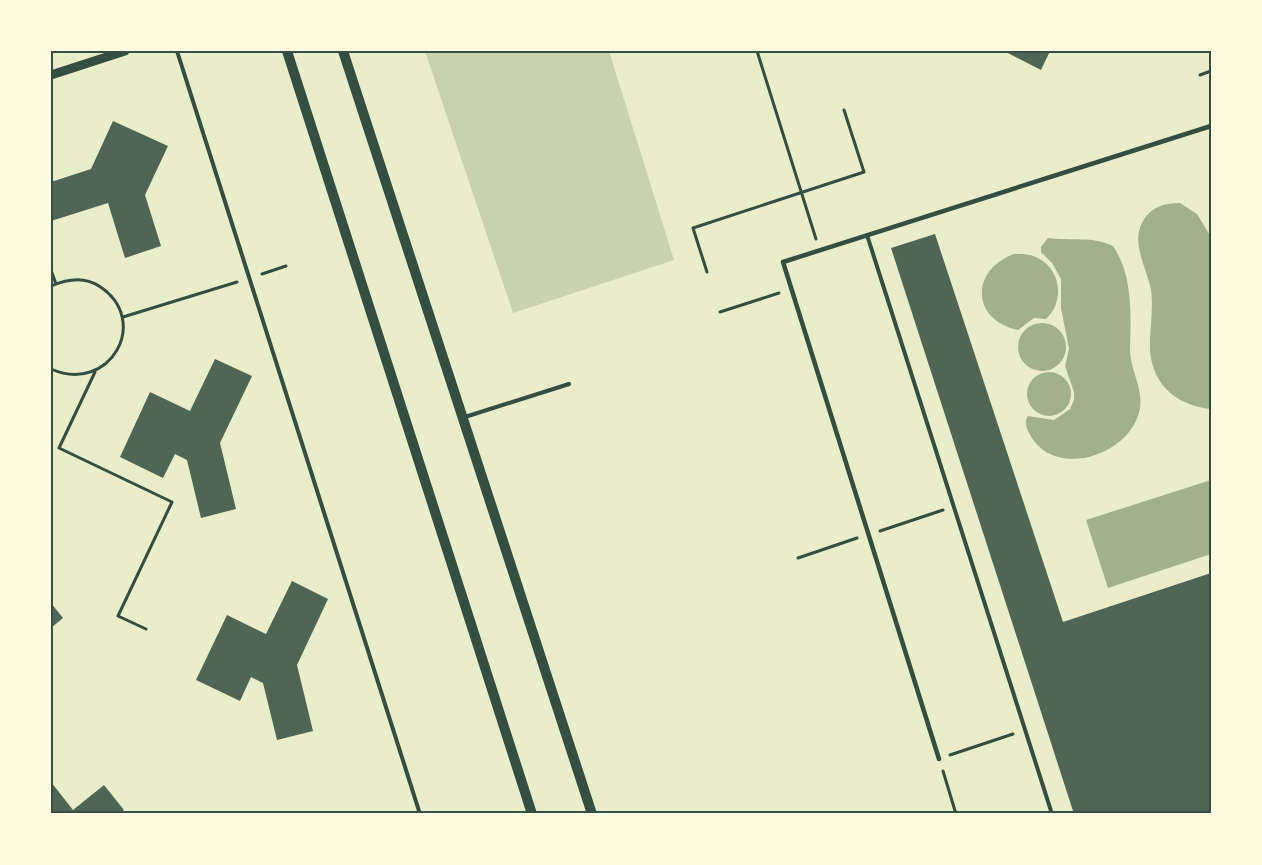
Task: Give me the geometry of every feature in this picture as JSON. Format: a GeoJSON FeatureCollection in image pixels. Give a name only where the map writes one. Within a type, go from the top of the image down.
{"type":"FeatureCollection","features":[{"type":"Feature","properties":{"kind":"main road"},"geometry":{"type":"LineString","coordinates":[[286,51],[532,814]]}},
{"type":"Feature","properties":{"kind":"main road"},"geometry":{"type":"LineString","coordinates":[[343,51],[592,814]]}},
{"type":"Feature","properties":{"kind":"street"},"geometry":{"type":"LineString","coordinates":[[51,75],[125,51]]}},
{"type":"Feature","properties":{"kind":"street"},"geometry":{"type":"LineString","coordinates":[[939,759],[783,262],[1211,126]]}},
{"type":"Feature","properties":{"kind":"lane"},"geometry":{"type":"LineString","coordinates":[[177,51],[420,814]]}},
{"type":"Feature","properties":{"kind":"lane"},"geometry":{"type":"LineString","coordinates":[[867,235],[1052,814]]}},
{"type":"Feature","properties":{"kind":"lane"},"geometry":{"type":"LineString","coordinates":[[462,417],[569,384]]}},
{"type":"Feature","properties":{"kind":"path"},"geometry":{"type":"LineString","coordinates":[[757,51],[820,251]]}},
{"type":"Feature","properties":{"kind":"path"},"geometry":{"type":"LineString","coordinates":[[1200,75],[1211,71]]}},
{"type":"Feature","properties":{"kind":"path"},"geometry":{"type":"LineString","coordinates":[[707,272],[693,228],[864,172],[844,110]]}},
{"type":"Feature","properties":{"kind":"path"},"geometry":{"type":"LineString","coordinates":[[258,275],[286,266]]}},
{"type":"Feature","properties":{"kind":"path"},"geometry":{"type":"LineString","coordinates":[[51,270],[56,284]]}},
{"type":"Feature","properties":{"kind":"path"},"geometry":{"type":"LineString","coordinates":[[51,286],[79,279],[94,283],[107,291],[117,303],[123,317],[123,333],[118,349],[109,362],[95,372],[80,376],[63,374],[51,369]]}},
{"type":"Feature","properties":{"kind":"path"},"geometry":{"type":"LineString","coordinates":[[123,317],[240,281]]}},
{"type":"Feature","properties":{"kind":"path"},"geometry":{"type":"LineString","coordinates":[[720,312],[792,288]]}},
{"type":"Feature","properties":{"kind":"path"},"geometry":{"type":"LineString","coordinates":[[95,372],[59,448],[172,502],[118,616],[146,629]]}},
{"type":"Feature","properties":{"kind":"path"},"geometry":{"type":"LineString","coordinates":[[798,558],[954,506]]}},
{"type":"Feature","properties":{"kind":"path"},"geometry":{"type":"LineString","coordinates":[[956,814],[939,759],[1025,730]]}},
{"type":"Feature","properties":{"kind":"shaded area"},"geometry":{"type":"Polygon","coordinates":[[[425,51],[609,51],[674,260],[513,313],[425,51]]]}},
{"type":"Feature","properties":{"kind":"shaded area"},"geometry":{"type":"Polygon","coordinates":[[[1180,203],[1197,214],[1211,237],[1211,409],[1188,404],[1169,392],[1156,374],[1150,351],[1152,298],[1139,247],[1139,231],[1145,218],[1153,210],[1163,205],[1180,203]]]}},
{"type":"Feature","properties":{"kind":"shaded area"},"geometry":{"type":"Polygon","coordinates":[[[1048,238],[1098,241],[1113,246],[1120,257],[1127,282],[1130,309],[1130,349],[1140,393],[1140,408],[1134,425],[1123,439],[1108,450],[1090,457],[1073,459],[1055,456],[1040,448],[1029,433],[1026,425],[1028,416],[1054,420],[1070,409],[1074,400],[1074,392],[1065,366],[1069,349],[1061,308],[1061,279],[1052,263],[1041,252],[1041,247],[1048,238]]]}},
{"type":"Feature","properties":{"kind":"shaded area"},"geometry":{"type":"Polygon","coordinates":[[[1014,254],[1032,256],[1046,263],[1052,270],[1058,286],[1056,304],[1046,319],[1034,318],[1018,330],[1003,325],[991,316],[984,306],[982,294],[984,282],[989,271],[1000,261],[1014,254]]]}},
{"type":"Feature","properties":{"kind":"shaded area"},"geometry":{"type":"Polygon","coordinates":[[[1042,323],[1051,325],[1059,330],[1064,338],[1066,347],[1064,356],[1059,364],[1051,369],[1042,371],[1033,369],[1025,364],[1020,356],[1018,347],[1020,338],[1025,330],[1033,325],[1042,323]]]}},
{"type":"Feature","properties":{"kind":"shaded area"},"geometry":{"type":"Polygon","coordinates":[[[1045,372],[1053,372],[1065,378],[1071,394],[1065,410],[1053,416],[1045,416],[1033,410],[1027,398],[1027,390],[1033,378],[1045,372]]]}},
{"type":"Feature","properties":{"kind":"shaded area"},"geometry":{"type":"Polygon","coordinates":[[[1211,480],[1211,554],[1108,588],[1086,520],[1211,480]]]}},
{"type":"Feature","properties":{"kind":"building"},"geometry":{"type":"Polygon","coordinates":[[[1004,51],[1050,51],[1041,70],[1004,51]]]}},
{"type":"Feature","properties":{"kind":"building"},"geometry":{"type":"Polygon","coordinates":[[[113,121],[168,146],[145,195],[161,246],[125,258],[108,203],[51,221],[51,182],[91,169],[113,121]]]}},
{"type":"Feature","properties":{"kind":"building"},"geometry":{"type":"Polygon","coordinates":[[[935,234],[1063,622],[1211,573],[1211,814],[1074,814],[891,248],[935,234]]]}},
{"type":"Feature","properties":{"kind":"building"},"geometry":{"type":"Polygon","coordinates":[[[215,359],[252,376],[220,443],[236,509],[201,518],[187,460],[175,454],[163,478],[120,457],[150,392],[190,411],[215,359]]]}},
{"type":"Feature","properties":{"kind":"building"},"geometry":{"type":"Polygon","coordinates":[[[292,581],[328,599],[297,665],[313,731],[277,740],[263,683],[251,677],[240,701],[196,680],[227,615],[266,634],[292,581]]]}},
{"type":"Feature","properties":{"kind":"building"},"geometry":{"type":"Polygon","coordinates":[[[51,603],[63,618],[51,628],[51,603]]]}},
{"type":"Feature","properties":{"kind":"building"},"geometry":{"type":"Polygon","coordinates":[[[51,782],[73,810],[104,785],[124,810],[119,814],[51,814],[51,782]]]}}]}
